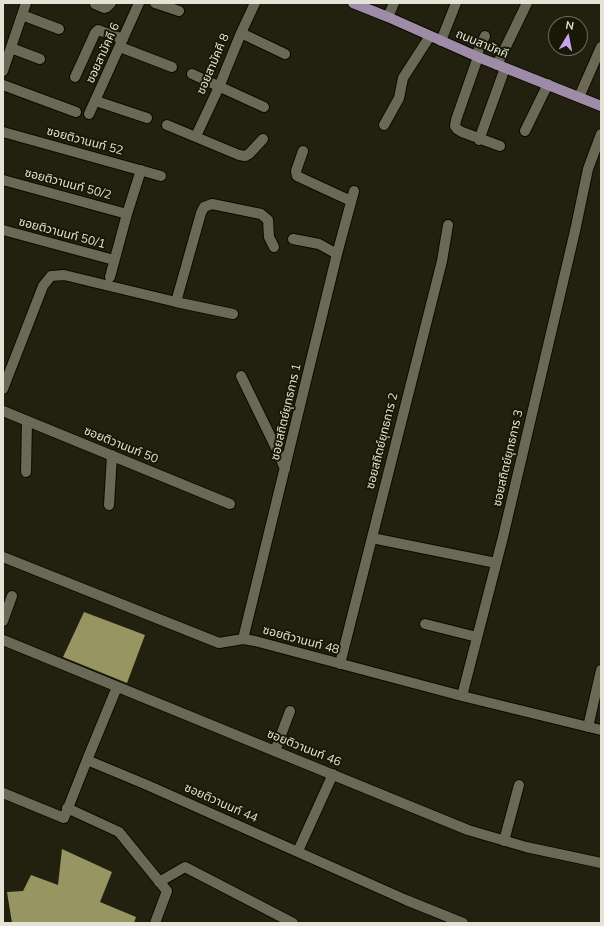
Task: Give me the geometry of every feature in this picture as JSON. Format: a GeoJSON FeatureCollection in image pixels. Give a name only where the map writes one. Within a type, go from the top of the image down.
{"type":"FeatureCollection","features":[{"type":"Feature","properties":{"kind":"main road","name":"ถนนสามัคคี"},"geometry":{"type":"LineString","coordinates":[[353,3],[501,67],[548,84],[601,106]]}},
{"type":"Feature","properties":{"kind":"street"},"geometry":{"type":"LineString","coordinates":[[3,71],[26,3]]}},
{"type":"Feature","properties":{"kind":"street"},"geometry":{"type":"LineString","coordinates":[[95,4],[104,8],[111,3]]}},
{"type":"Feature","properties":{"kind":"street","name":"ซอยสามัคคี 6"},"geometry":{"type":"LineString","coordinates":[[89,114],[139,3]]}},
{"type":"Feature","properties":{"kind":"street"},"geometry":{"type":"LineString","coordinates":[[155,3],[179,12]]}},
{"type":"Feature","properties":{"kind":"street","name":"ซอยสามัคคี 8"},"geometry":{"type":"LineString","coordinates":[[196,136],[219,87],[240,33],[255,3]]}},
{"type":"Feature","properties":{"kind":"street"},"geometry":{"type":"LineString","coordinates":[[388,17],[394,3]]}},
{"type":"Feature","properties":{"kind":"street"},"geometry":{"type":"LineString","coordinates":[[441,41],[456,3]]}},
{"type":"Feature","properties":{"kind":"street"},"geometry":{"type":"LineString","coordinates":[[479,140],[501,67],[526,3]]}},
{"type":"Feature","properties":{"kind":"street"},"geometry":{"type":"LineString","coordinates":[[22,15],[59,29]]}},
{"type":"Feature","properties":{"kind":"street"},"geometry":{"type":"LineString","coordinates":[[75,77],[95,33],[98,30],[172,67]]}},
{"type":"Feature","properties":{"kind":"street"},"geometry":{"type":"LineString","coordinates":[[240,33],[285,54]]}},
{"type":"Feature","properties":{"kind":"street"},"geometry":{"type":"LineString","coordinates":[[384,124],[399,98],[403,78],[430,36]]}},
{"type":"Feature","properties":{"kind":"street"},"geometry":{"type":"LineString","coordinates":[[485,36],[455,126],[456,129],[479,140],[500,146]]}},
{"type":"Feature","properties":{"kind":"street"},"geometry":{"type":"LineString","coordinates":[[579,97],[601,47]]}},
{"type":"Feature","properties":{"kind":"street"},"geometry":{"type":"LineString","coordinates":[[11,48],[40,59]]}},
{"type":"Feature","properties":{"kind":"street"},"geometry":{"type":"LineString","coordinates":[[192,74],[264,107]]}},
{"type":"Feature","properties":{"kind":"street"},"geometry":{"type":"LineString","coordinates":[[525,131],[548,84]]}},
{"type":"Feature","properties":{"kind":"street"},"geometry":{"type":"LineString","coordinates":[[3,85],[76,112]]}},
{"type":"Feature","properties":{"kind":"street"},"geometry":{"type":"LineString","coordinates":[[96,101],[147,118]]}},
{"type":"Feature","properties":{"kind":"street"},"geometry":{"type":"LineString","coordinates":[[168,125],[239,155],[245,156],[249,154],[263,139]]}},
{"type":"Feature","properties":{"kind":"street","name":"ซอยติวานนท์ 52"},"geometry":{"type":"LineString","coordinates":[[3,132],[161,176]]}},
{"type":"Feature","properties":{"kind":"street","name":"ซอยสถิตย์ยุทธการ 3"},"geometry":{"type":"LineString","coordinates":[[462,696],[496,563],[588,169],[601,134]]}},
{"type":"Feature","properties":{"kind":"street"},"geometry":{"type":"LineString","coordinates":[[303,151],[296,171],[297,176],[351,201]]}},
{"type":"Feature","properties":{"kind":"street"},"geometry":{"type":"LineString","coordinates":[[110,277],[127,214],[141,170]]}},
{"type":"Feature","properties":{"kind":"street","name":"ซอยติวานนท์ 50/2"},"geometry":{"type":"LineString","coordinates":[[3,180],[127,214]]}},
{"type":"Feature","properties":{"kind":"street","name":"ซอยสถิตย์ยุทธการ 1"},"geometry":{"type":"LineString","coordinates":[[243,639],[337,254],[354,191]]}},
{"type":"Feature","properties":{"kind":"street"},"geometry":{"type":"LineString","coordinates":[[176,302],[204,207],[212,204],[262,214],[268,220],[269,237],[274,247]]}},
{"type":"Feature","properties":{"kind":"street","name":"ซอยสถิตย์ยุทธการ 2"},"geometry":{"type":"LineString","coordinates":[[340,664],[442,261],[448,225]]}},
{"type":"Feature","properties":{"kind":"street","name":"ซอยติวานนท์ 50/1"},"geometry":{"type":"LineString","coordinates":[[3,230],[114,260]]}},
{"type":"Feature","properties":{"kind":"street"},"geometry":{"type":"LineString","coordinates":[[293,239],[319,244],[337,254]]}},
{"type":"Feature","properties":{"kind":"street"},"geometry":{"type":"LineString","coordinates":[[3,389],[44,286],[51,276],[64,275],[233,314]]}},
{"type":"Feature","properties":{"kind":"street"},"geometry":{"type":"LineString","coordinates":[[242,376],[285,469]]}},
{"type":"Feature","properties":{"kind":"street","name":"ซอยติวานนท์ 50"},"geometry":{"type":"LineString","coordinates":[[3,411],[230,504]]}},
{"type":"Feature","properties":{"kind":"street"},"geometry":{"type":"LineString","coordinates":[[26,472],[27,421]]}},
{"type":"Feature","properties":{"kind":"street"},"geometry":{"type":"LineString","coordinates":[[109,505],[112,455]]}},
{"type":"Feature","properties":{"kind":"street"},"geometry":{"type":"LineString","coordinates":[[372,538],[496,563]]}},
{"type":"Feature","properties":{"kind":"street","name":"ซอยติวานนท์ 48"},"geometry":{"type":"LineString","coordinates":[[3,557],[219,643],[243,639],[462,696],[601,730]]}},
{"type":"Feature","properties":{"kind":"street"},"geometry":{"type":"LineString","coordinates":[[3,621],[12,596]]}},
{"type":"Feature","properties":{"kind":"street"},"geometry":{"type":"LineString","coordinates":[[425,624],[477,637]]}},
{"type":"Feature","properties":{"kind":"street","name":"ซอยติวานนท์ 46"},"geometry":{"type":"LineString","coordinates":[[3,640],[468,830],[504,841],[601,863]]}},
{"type":"Feature","properties":{"kind":"street"},"geometry":{"type":"LineString","coordinates":[[588,727],[601,670]]}},
{"type":"Feature","properties":{"kind":"street"},"geometry":{"type":"LineString","coordinates":[[3,793],[64,818],[117,687]]}},
{"type":"Feature","properties":{"kind":"street"},"geometry":{"type":"LineString","coordinates":[[275,751],[290,711]]}},
{"type":"Feature","properties":{"kind":"street","name":"ซอยติวานนท์ 44"},"geometry":{"type":"LineString","coordinates":[[87,760],[147,785],[406,900],[462,923]]}},
{"type":"Feature","properties":{"kind":"street"},"geometry":{"type":"LineString","coordinates":[[298,852],[333,774]]}},
{"type":"Feature","properties":{"kind":"street"},"geometry":{"type":"LineString","coordinates":[[504,841],[519,786]]}},
{"type":"Feature","properties":{"kind":"street"},"geometry":{"type":"LineString","coordinates":[[67,808],[119,832],[167,891],[155,923]]}},
{"type":"Feature","properties":{"kind":"street"},"geometry":{"type":"LineString","coordinates":[[159,882],[185,867],[293,923]]}},
{"type":"Feature","properties":{"kind":"building"},"geometry":{"type":"Polygon","coordinates":[[[84,612],[145,635],[127,683],[63,657],[84,612]]]}},
{"type":"Feature","properties":{"kind":"building"},"geometry":{"type":"Polygon","coordinates":[[[62,849],[112,872],[100,902],[136,917],[134,923],[12,923],[7,892],[23,891],[31,875],[58,885],[62,849]]]}}]}
